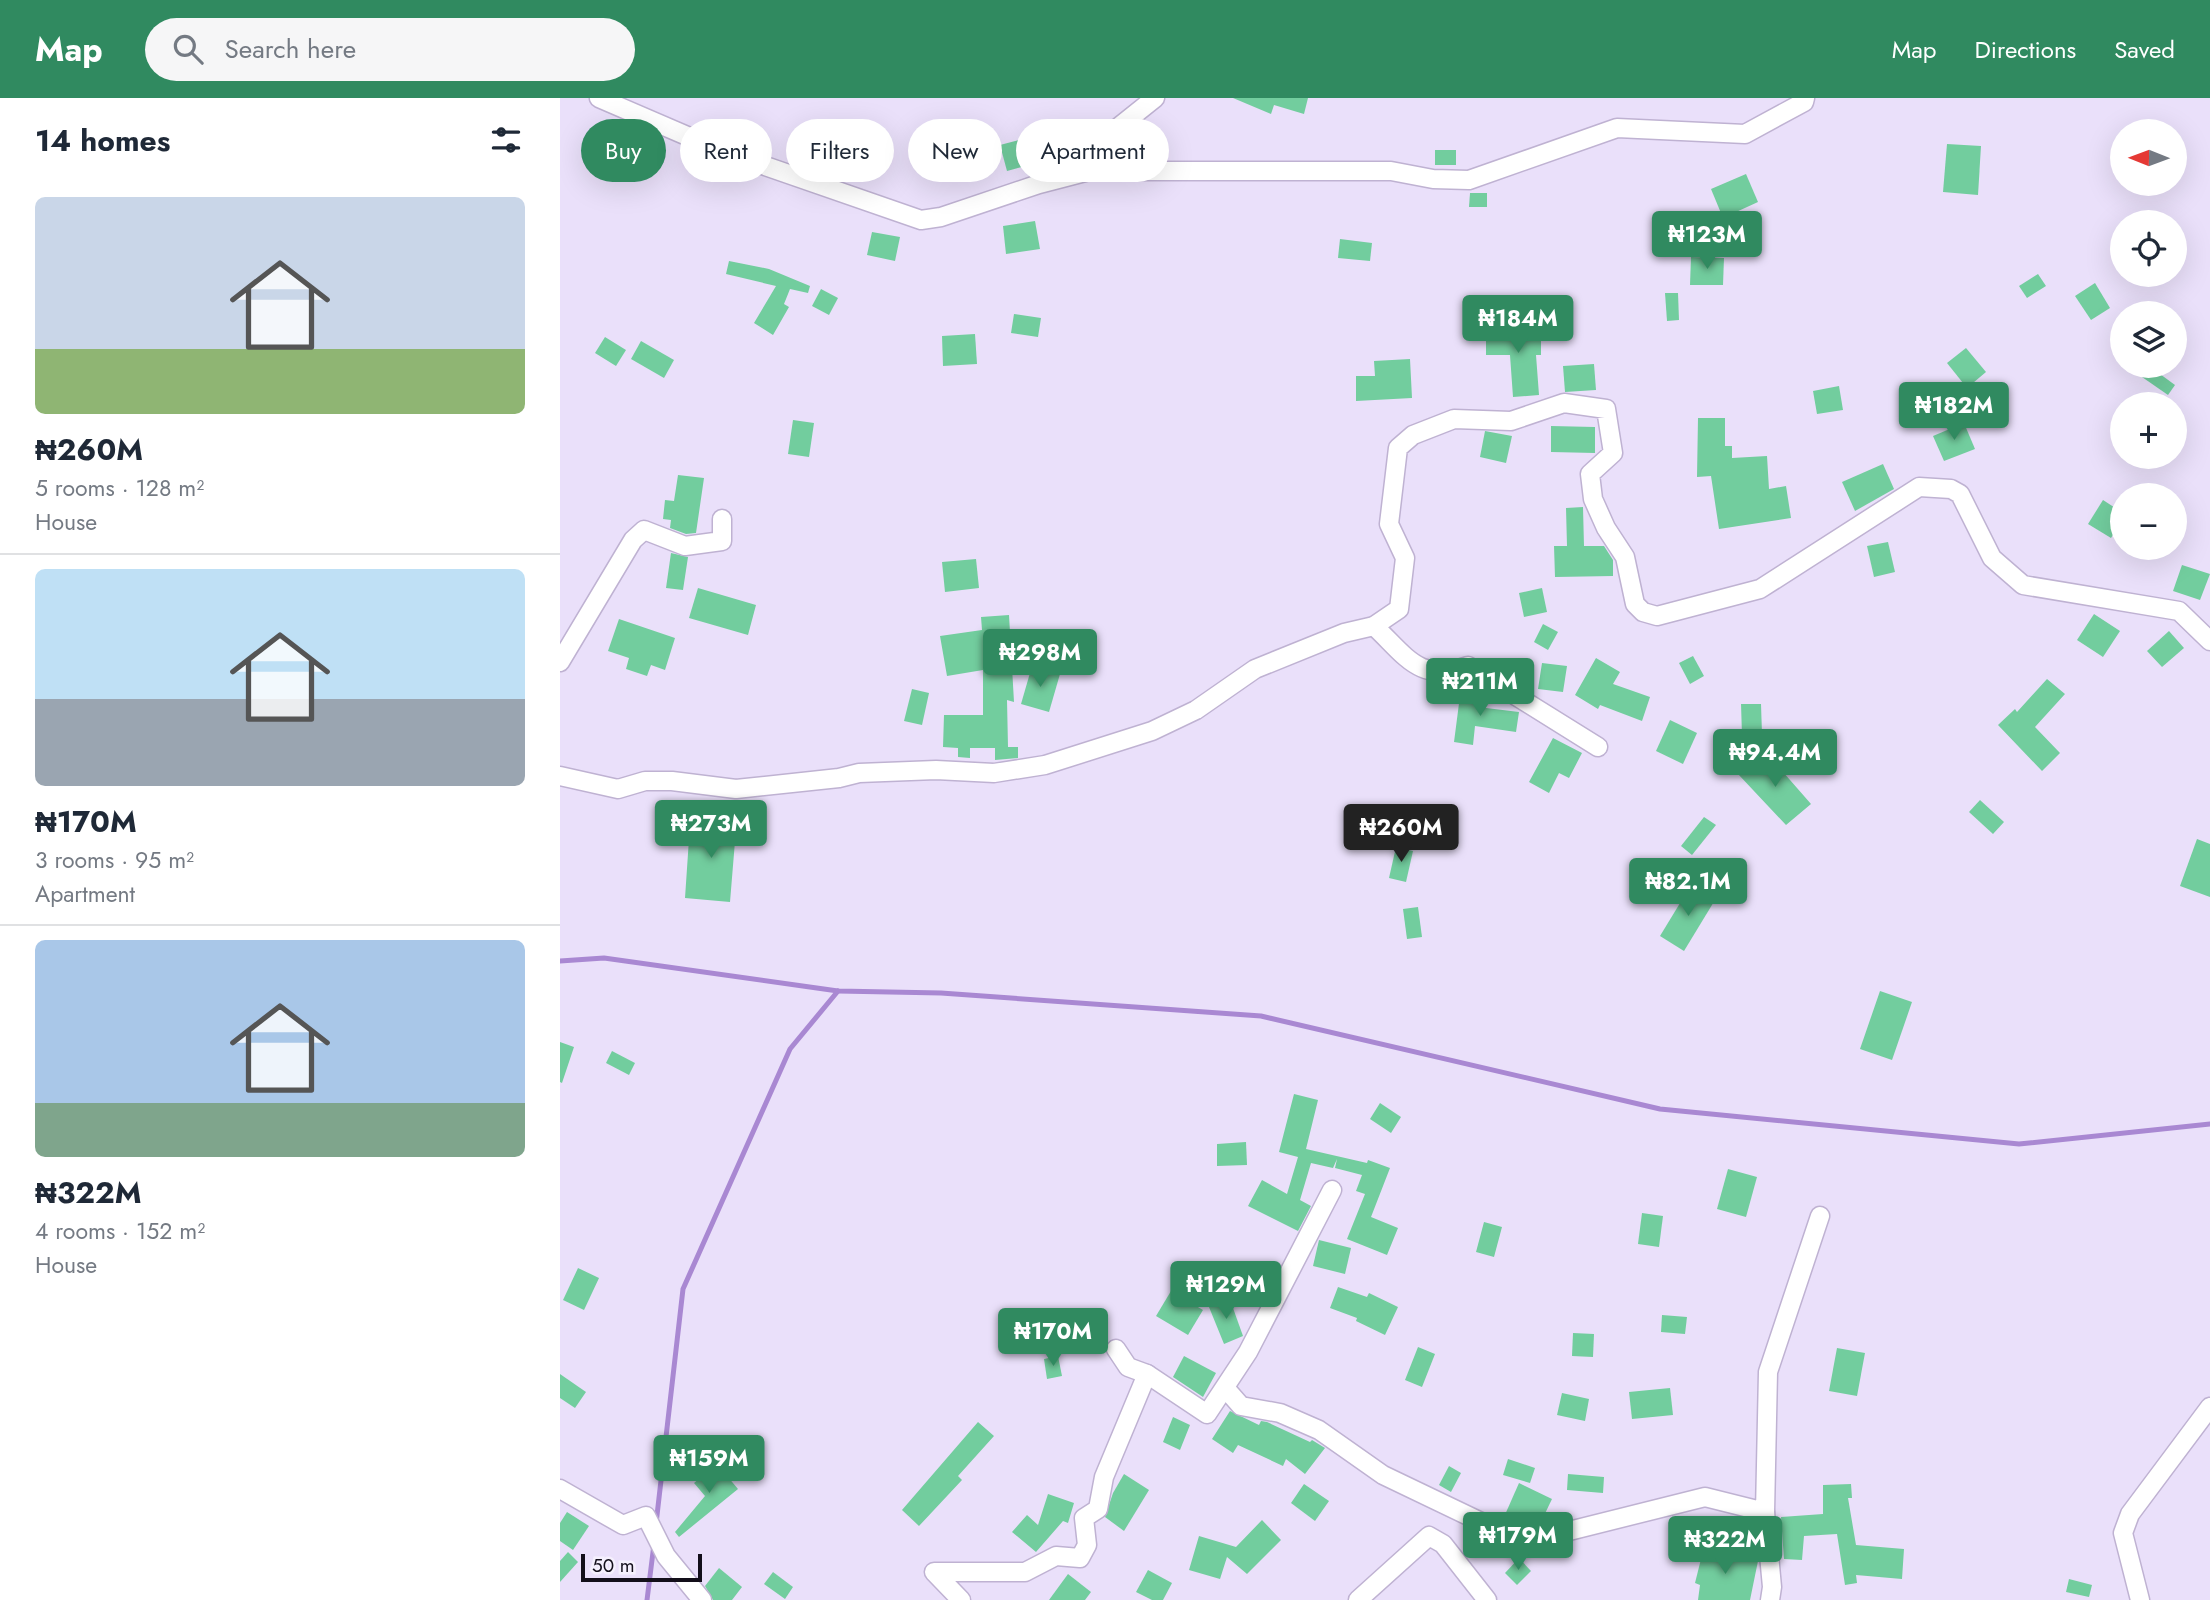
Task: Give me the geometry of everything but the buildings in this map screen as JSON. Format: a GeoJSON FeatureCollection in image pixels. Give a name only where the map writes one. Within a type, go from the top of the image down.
{"type":"FeatureCollection","features":[{"type":"Feature","properties":{"kind":"street"},"geometry":{"type":"LineString","coordinates":[[598,98],[722,151],[921,220],[941,217],[1047,182]]}},
{"type":"Feature","properties":{"kind":"street"},"geometry":{"type":"LineString","coordinates":[[1129,119],[1155,98]]}},
{"type":"Feature","properties":{"kind":"street"},"geometry":{"type":"LineString","coordinates":[[1169,171],[1391,171],[1433,179],[1469,180],[1617,128],[1745,134],[1784,115],[1804,103],[1805,98]]}},
{"type":"Feature","properties":{"kind":"street"},"geometry":{"type":"LineString","coordinates":[[560,776],[618,789],[645,781],[672,781],[736,789],[839,778],[859,773],[936,770],[994,773],[1045,765],[1152,731],[1196,710],[1255,669],[1344,633],[1374,626],[1399,609],[1405,558],[1389,524],[1398,449],[1413,435],[1454,419],[1511,421],[1564,403],[1606,410],[1613,453],[1590,474],[1593,499],[1606,528],[1625,557],[1635,604],[1643,612],[1657,615],[1760,589],[1919,487],[1951,489],[1960,494],[1992,558],[2023,585],[2179,611],[2210,641]]}},
{"type":"Feature","properties":{"kind":"street"},"geometry":{"type":"LineString","coordinates":[[560,662],[633,540],[644,530],[685,546],[722,541],[722,519]]}},
{"type":"Feature","properties":{"kind":"street"},"geometry":{"type":"LineString","coordinates":[[1374,626],[1417,668],[1448,673],[1468,666],[1598,747]]}},
{"type":"Feature","properties":{"kind":"street"},"geometry":{"type":"LineString","coordinates":[[1116,1349],[1128,1367],[1147,1374],[1207,1413],[1226,1389],[1332,1190]]}},
{"type":"Feature","properties":{"kind":"street"},"geometry":{"type":"LineString","coordinates":[[1770,1600],[1772,1587],[1765,1512],[1768,1372],[1820,1216]]}},
{"type":"Feature","properties":{"kind":"street"},"geometry":{"type":"LineString","coordinates":[[961,1600],[934,1572],[1025,1572],[1056,1556],[1080,1558],[1087,1545],[1084,1518],[1098,1509],[1104,1477],[1147,1374]]}},
{"type":"Feature","properties":{"kind":"street"},"geometry":{"type":"LineString","coordinates":[[1226,1389],[1241,1406],[1280,1413],[1319,1430],[1382,1475],[1502,1532],[1541,1538],[1705,1497],[1765,1512]]}},
{"type":"Feature","properties":{"kind":"street"},"geometry":{"type":"LineString","coordinates":[[2140,1600],[2123,1533],[2130,1514],[2210,1407]]}},
{"type":"Feature","properties":{"kind":"street"},"geometry":{"type":"LineString","coordinates":[[560,1489],[623,1525],[646,1516],[666,1556],[702,1600]]}},
{"type":"Feature","properties":{"kind":"street"},"geometry":{"type":"LineString","coordinates":[[1358,1600],[1429,1536],[1443,1544],[1487,1600]]}},
{"type":"Feature","properties":{"kind":"waterway"},"geometry":{"type":"LineString","coordinates":[[560,961],[604,958],[838,991],[941,993],[1261,1016],[1660,1109],[2019,1144],[2210,1124]]}},
{"type":"Feature","properties":{"kind":"waterway"},"geometry":{"type":"LineString","coordinates":[[656,1524],[683,1289],[790,1049],[838,991]]}},
{"type":"Feature","properties":{"kind":"waterway"},"geometry":{"type":"LineString","coordinates":[[647,1600],[654,1544]]}}]}
